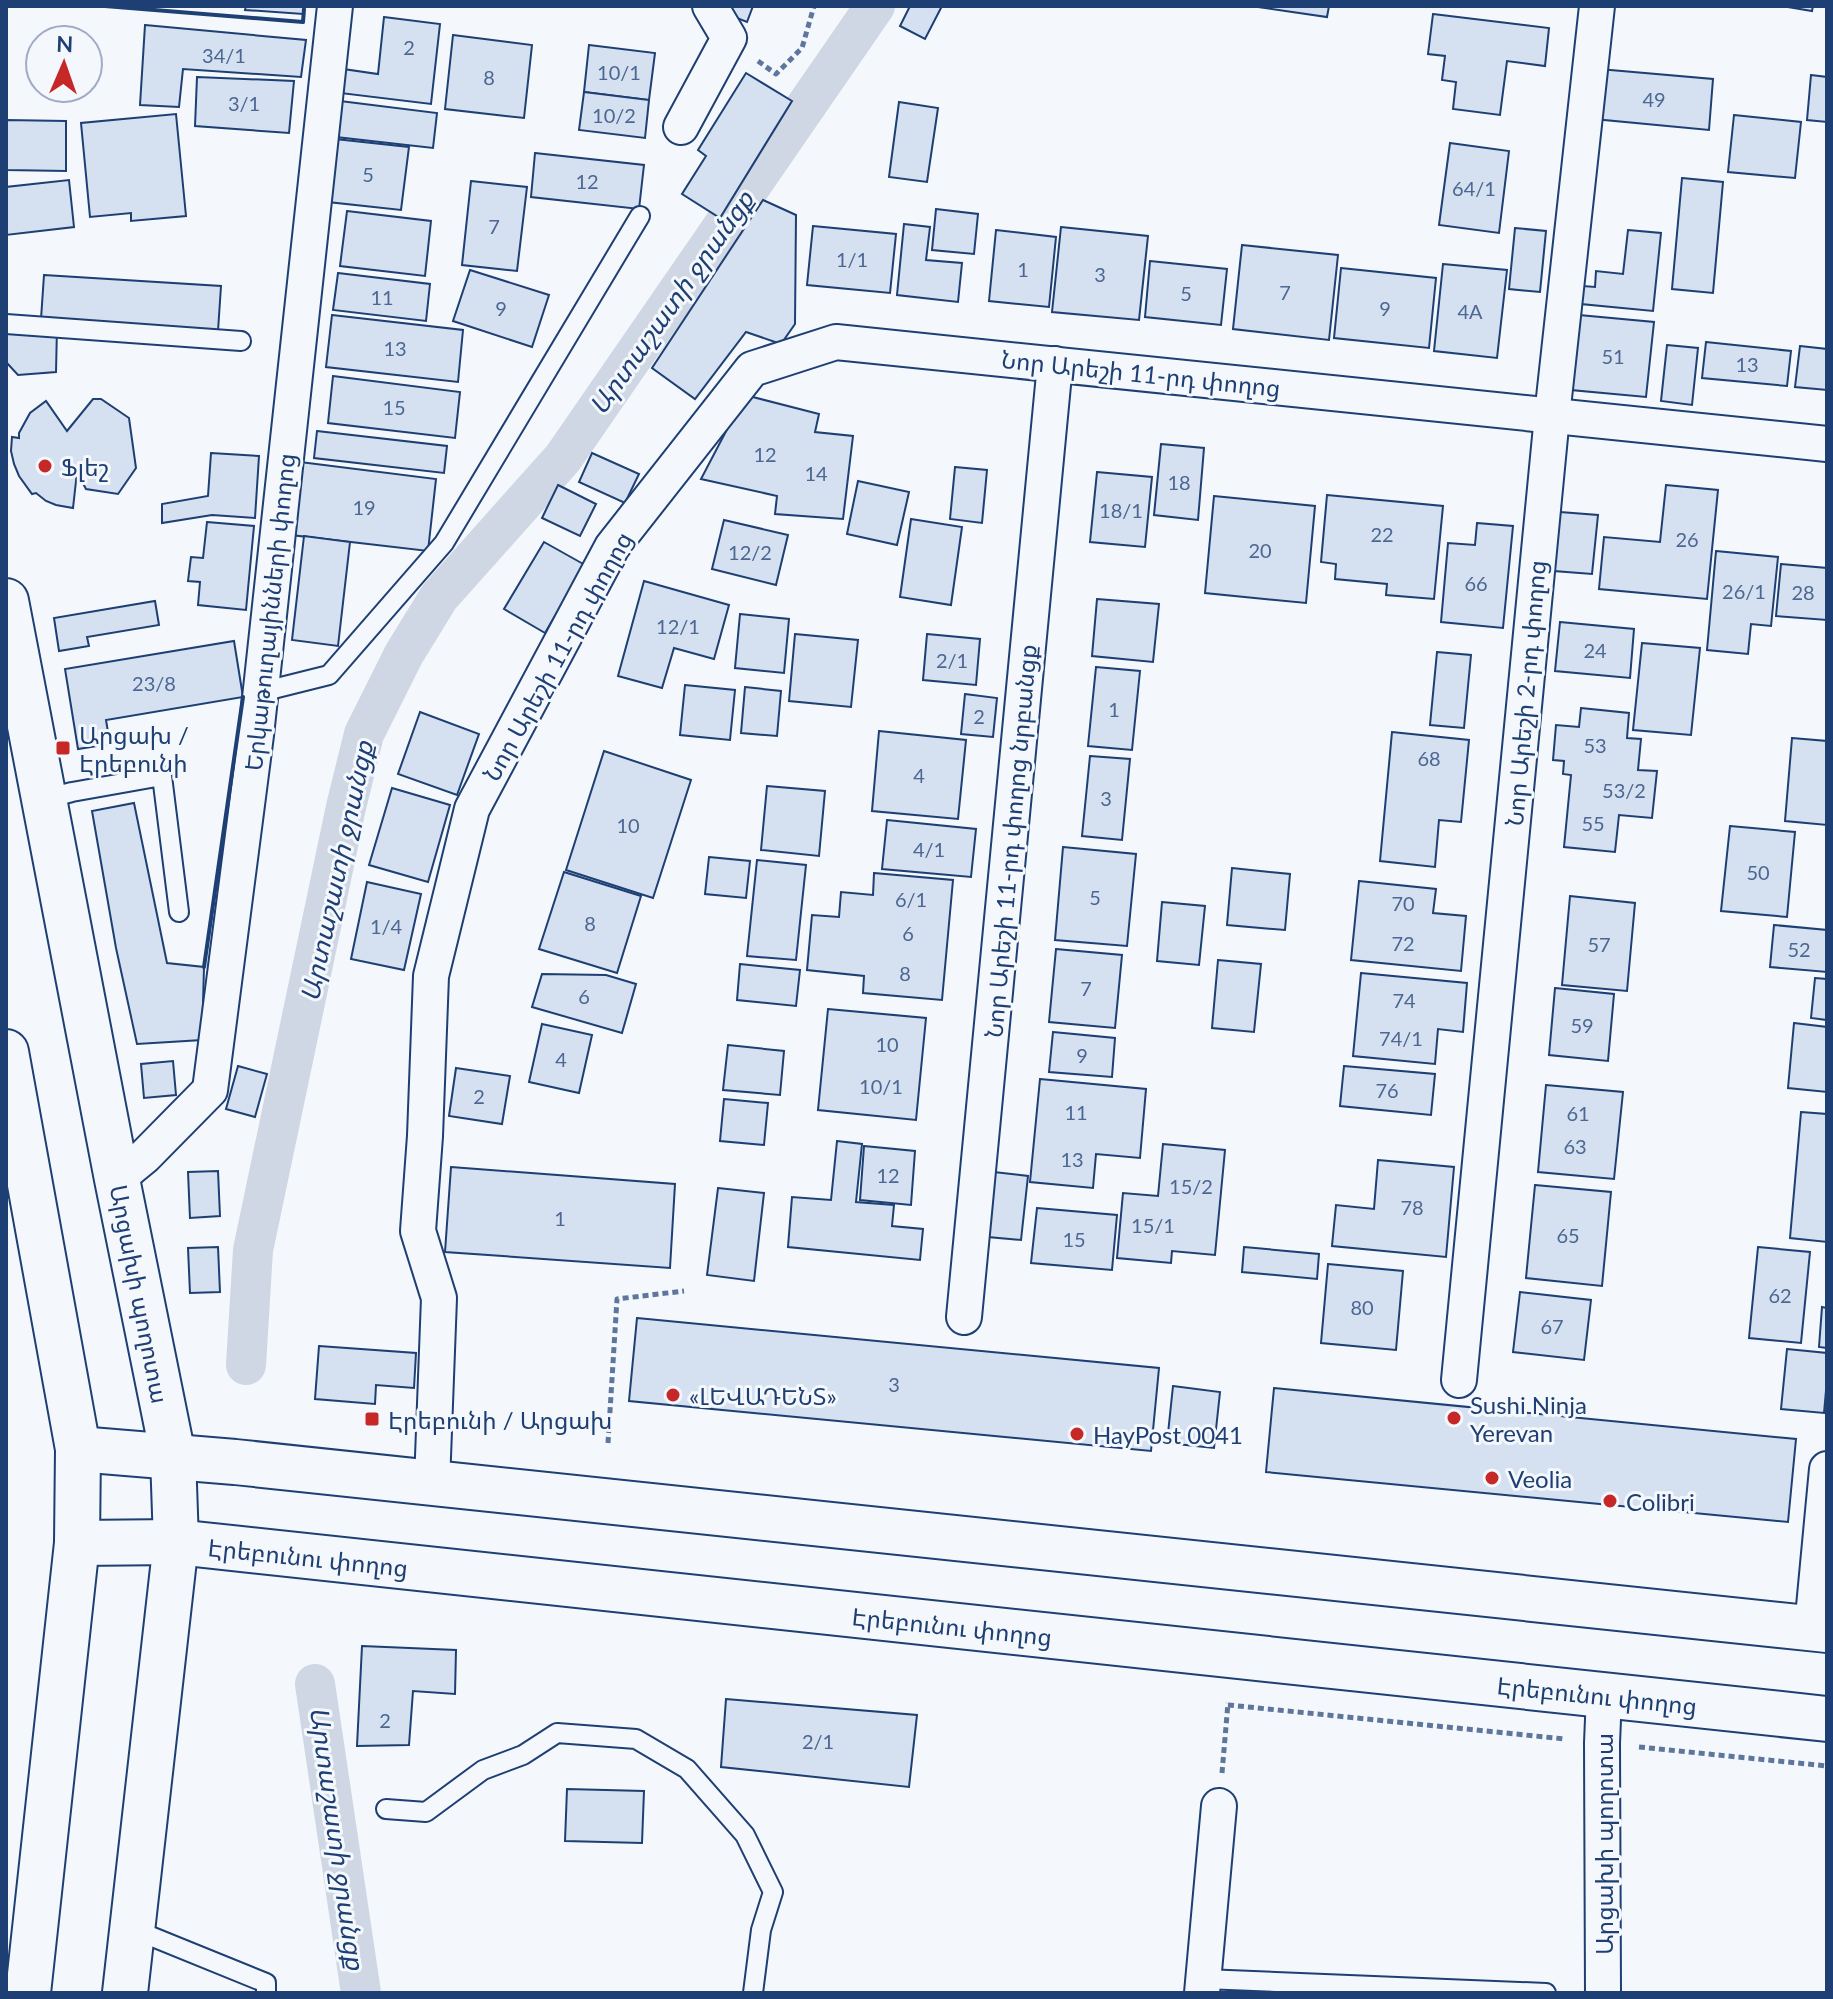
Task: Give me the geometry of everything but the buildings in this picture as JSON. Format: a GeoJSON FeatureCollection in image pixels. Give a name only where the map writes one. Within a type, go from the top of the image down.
{"type":"FeatureCollection","features":[{"type":"Feature","properties":{"kind":"main road","name":"Արցախի պողոտա"},"geometry":{"type":"LineString","coordinates":[[6,601],[173,1456],[176,1542],[125,1993]]}},
{"type":"Feature","properties":{"kind":"main road"},"geometry":{"type":"LineString","coordinates":[[8,1074],[78,1449],[77,1543],[28,1993]]}},
{"type":"Feature","properties":{"kind":"main road"},"geometry":{"type":"LineString","coordinates":[[78,1449],[173,1456],[1820,1629]]}},
{"type":"Feature","properties":{"kind":"main road","name":"Էրեբունու փողոց"},"geometry":{"type":"LineString","coordinates":[[77,1543],[176,1542],[1827,1719]]}},
{"type":"Feature","properties":{"kind":"street","name":"Երկաթուղայինների փողոց"},"geometry":{"type":"LineString","coordinates":[[117,1179],[145,1156],[210,1090],[261,692],[335,6]]}},
{"type":"Feature","properties":{"kind":"street"},"geometry":{"type":"LineString","coordinates":[[681,127],[729,38],[710,6]]}},
{"type":"Feature","properties":{"kind":"street","name":"Նոր Արեշի 2-րդ փողոց"},"geometry":{"type":"LineString","coordinates":[[1459,1380],[1552,416],[1597,6]]}},
{"type":"Feature","properties":{"kind":"street","name":"Նոր Արեշի 11-րդ փողոց"},"geometry":{"type":"LineString","coordinates":[[432,1483],[439,1298],[418,1231],[431,976],[472,809],[612,547],[752,369],[836,342],[1827,444]]}},
{"type":"Feature","properties":{"kind":"street","name":"Նոր Արեշի 11-րդ փողոց նրբանցք"},"geometry":{"type":"LineString","coordinates":[[964,1317],[1055,364]]}},
{"type":"Feature","properties":{"kind":"street"},"geometry":{"type":"LineString","coordinates":[[1820,1629],[1827,1469]]}},
{"type":"Feature","properties":{"kind":"street","name":"Արցախի պողոտա"},"geometry":{"type":"LineString","coordinates":[[1603,1993],[1604,1695]]}},
{"type":"Feature","properties":{"kind":"street"},"geometry":{"type":"LineString","coordinates":[[1203,1986],[1219,1806]]}},
{"type":"Feature","properties":{"kind":"lane"},"geometry":{"type":"LineString","coordinates":[[261,692],[329,675],[444,543],[640,216]]}},
{"type":"Feature","properties":{"kind":"lane"},"geometry":{"type":"LineString","coordinates":[[6,324],[241,341]]}},
{"type":"Feature","properties":{"kind":"lane"},"geometry":{"type":"LineString","coordinates":[[45,799],[162,776],[179,912]]}},
{"type":"Feature","properties":{"kind":"lane"},"geometry":{"type":"LineString","coordinates":[[386,1809],[426,1812],[483,1770],[523,1755],[557,1733],[636,1739],[687,1769],[745,1835],[773,1892],[761,1930],[753,1993]]}},
{"type":"Feature","properties":{"kind":"lane"},"geometry":{"type":"LineString","coordinates":[[132,1929],[266,1983],[266,1993]]}},
{"type":"Feature","properties":{"kind":"lane"},"geometry":{"type":"LineString","coordinates":[[1203,1986],[1546,1993]]}},
{"type":"Feature","properties":{"kind":"path"},"geometry":{"type":"LineString","coordinates":[[729,38],[776,74],[802,48],[814,6]]}},
{"type":"Feature","properties":{"kind":"path"},"geometry":{"type":"LineString","coordinates":[[608,1443],[617,1299],[684,1291]]}},
{"type":"Feature","properties":{"kind":"path"},"geometry":{"type":"LineString","coordinates":[[1219,1806],[1234,1656]]}},
{"type":"Feature","properties":{"kind":"path"},"geometry":{"type":"LineString","coordinates":[[1228,1705],[1827,1766]]}},
{"type":"Feature","properties":{"kind":"waterway","name":"Արտաշատի ջրանցք"},"geometry":{"type":"LineString","coordinates":[[246,1365],[253,1250],[364,734],[404,654],[439,597],[563,458],[875,6]]}},
{"type":"Feature","properties":{"kind":"waterway","name":"Արտաշատի ջրանցք"},"geometry":{"type":"LineString","coordinates":[[315,1684],[361,1993]]}},
{"type":"Feature","properties":{"kind":"wall"},"geometry":{"type":"LineString","coordinates":[[105,6],[303,22],[304,9]]}},
{"type":"Feature","properties":{"kind":"wall"},"geometry":{"type":"LineString","coordinates":[[204,967],[243,697]]}},
{"type":"Feature","properties":{"kind":"place","name":"Ֆլեշ"},"geometry":{"type":"Point","coordinates":[45,466]}},
{"type":"Feature","properties":{"kind":"place","name":"Արցախ / Էրեբունի"},"geometry":{"type":"Point","coordinates":[63,748]}},
{"type":"Feature","properties":{"kind":"place","name":"«ԼԵՎԱԴԵՆՏ»"},"geometry":{"type":"Point","coordinates":[673,1395]}},
{"type":"Feature","properties":{"kind":"place","name":"Sushi Ninja Yerevan"},"geometry":{"type":"Point","coordinates":[1454,1418]}},
{"type":"Feature","properties":{"kind":"place","name":"Էրեբունի / Արցախ"},"geometry":{"type":"Point","coordinates":[372,1419]}},
{"type":"Feature","properties":{"kind":"place","name":"HayPost 0041"},"geometry":{"type":"Point","coordinates":[1077,1434]}},
{"type":"Feature","properties":{"kind":"place","name":"Veolia"},"geometry":{"type":"Point","coordinates":[1492,1478]}},
{"type":"Feature","properties":{"kind":"place","name":"Colibri"},"geometry":{"type":"Point","coordinates":[1610,1501]}}]}
